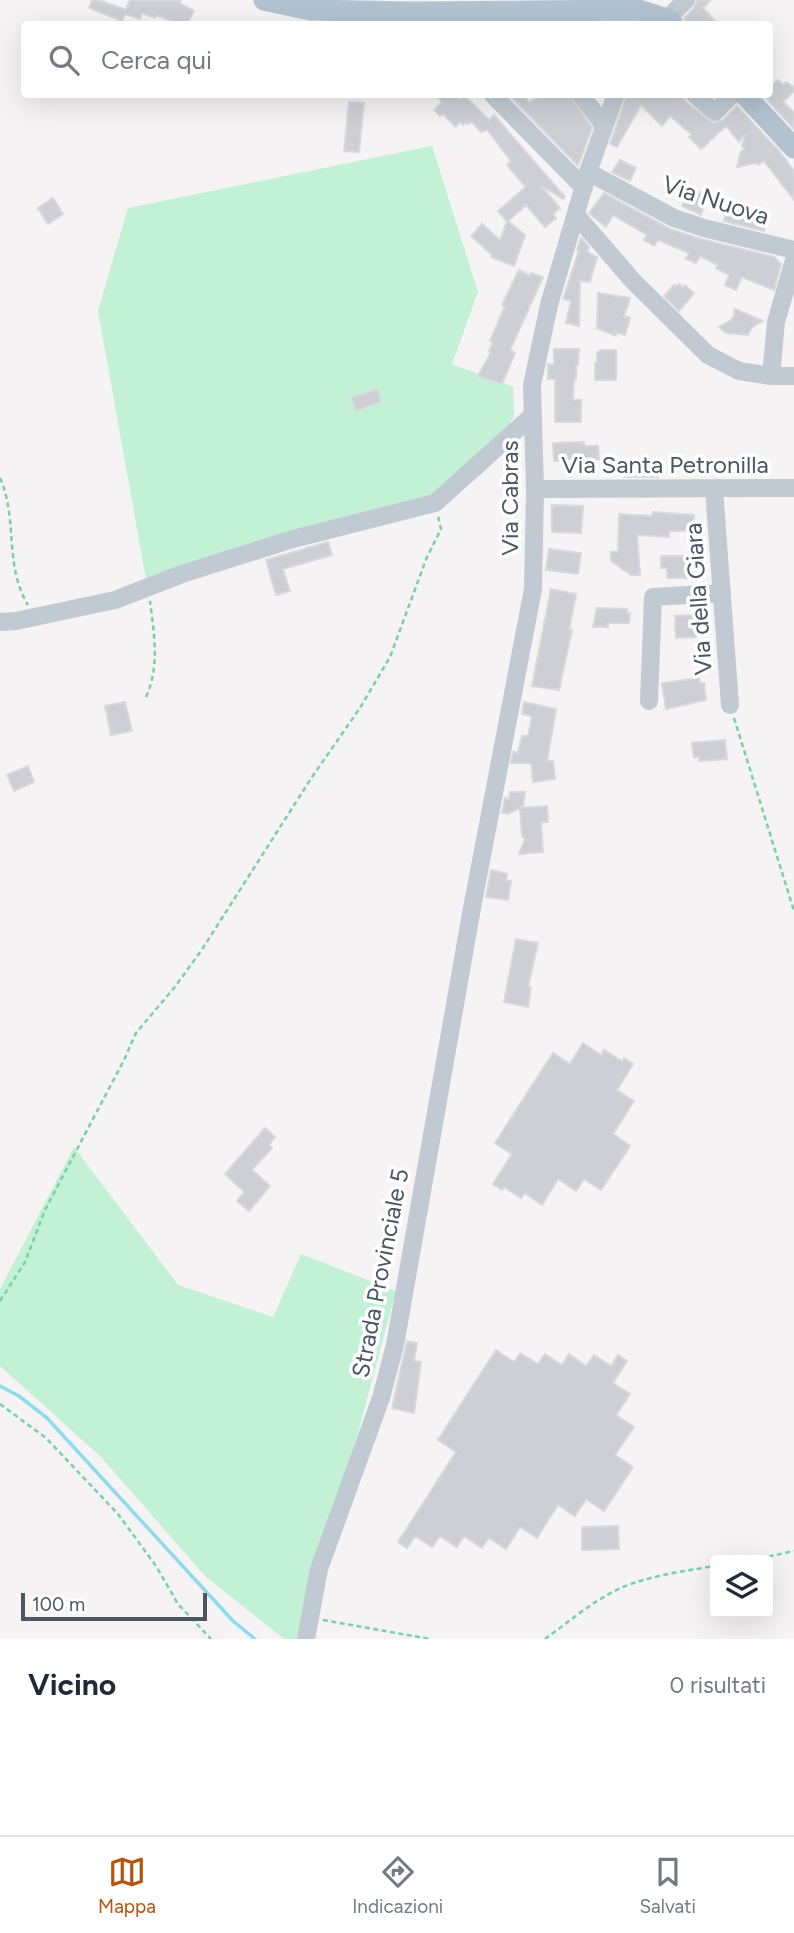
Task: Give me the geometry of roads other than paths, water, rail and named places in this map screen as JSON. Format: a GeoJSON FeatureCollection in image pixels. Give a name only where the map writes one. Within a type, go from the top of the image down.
{"type":"FeatureCollection","features":[{"type":"Feature","properties":{"kind":"main road"},"geometry":{"type":"LineString","coordinates":[[264,0],[310,10],[544,11],[615,17],[640,5],[674,17]]}},
{"type":"Feature","properties":{"kind":"main road"},"geometry":{"type":"LineString","coordinates":[[748,98],[794,148]]}},
{"type":"Feature","properties":{"kind":"street","name":"Via Nuova"},"geometry":{"type":"LineString","coordinates":[[496,98],[586,180],[674,218],[794,250]]}},
{"type":"Feature","properties":{"kind":"street"},"geometry":{"type":"LineString","coordinates":[[584,98],[604,126]]}},
{"type":"Feature","properties":{"kind":"street","name":"Via Cabras"},"geometry":{"type":"LineString","coordinates":[[472,908],[533,589],[536,489],[532,385],[549,305],[586,180],[614,98]]}},
{"type":"Feature","properties":{"kind":"street"},"geometry":{"type":"LineString","coordinates":[[699,98],[715,112],[729,98]]}},
{"type":"Feature","properties":{"kind":"street"},"geometry":{"type":"LineString","coordinates":[[576,215],[634,282],[708,355],[739,371],[794,376]]}},
{"type":"Feature","properties":{"kind":"street"},"geometry":{"type":"LineString","coordinates":[[771,376],[776,322],[794,260]]}},
{"type":"Feature","properties":{"kind":"street"},"geometry":{"type":"LineString","coordinates":[[0,622],[115,600],[182,574],[293,539],[435,503],[533,415]]}},
{"type":"Feature","properties":{"kind":"street","name":"Via Santa Petronilla"},"geometry":{"type":"LineString","coordinates":[[536,489],[794,488]]}},
{"type":"Feature","properties":{"kind":"street","name":"Via della Giara"},"geometry":{"type":"LineString","coordinates":[[714,489],[730,705]]}},
{"type":"Feature","properties":{"kind":"street"},"geometry":{"type":"LineString","coordinates":[[649,701],[653,597],[722,593]]}},
{"type":"Feature","properties":{"kind":"street","name":"Strada Provinciale 5"},"geometry":{"type":"LineString","coordinates":[[306,1639],[326,1546],[381,1398],[395,1345],[472,908]]}},
{"type":"Feature","properties":{"kind":"waterway"},"geometry":{"type":"LineString","coordinates":[[0,1386],[19,1396],[47,1418],[233,1621],[255,1639]]}}]}
